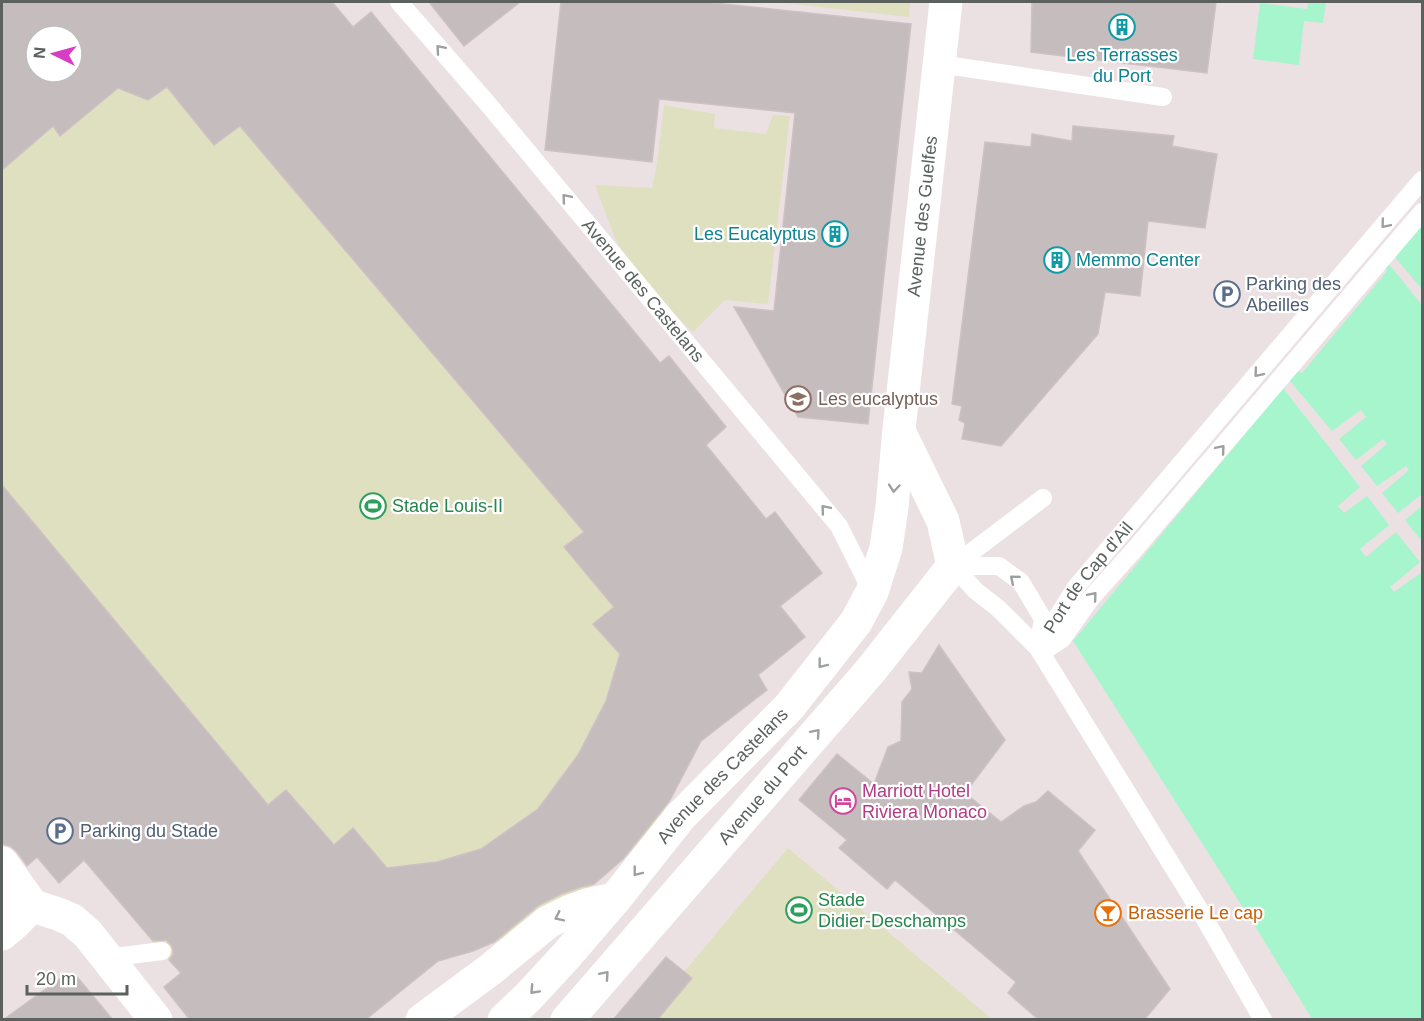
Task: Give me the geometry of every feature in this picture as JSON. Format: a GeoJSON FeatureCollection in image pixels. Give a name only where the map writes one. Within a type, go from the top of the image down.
{"type":"FeatureCollection","features":[{"type":"Feature","properties":{"kind":"street","name":"Avenue des Guelfes"},"geometry":{"type":"LineString","coordinates":[[899,429],[946,2]]}},
{"type":"Feature","properties":{"kind":"street","name":"Avenue des Castelans"},"geometry":{"type":"LineString","coordinates":[[504,1020],[537,988],[615,899],[680,817],[789,706],[856,622],[872,592],[885,548],[892,507],[899,429]]}},
{"type":"Feature","properties":{"kind":"street"},"geometry":{"type":"LineString","coordinates":[[899,429],[943,520],[953,566]]}},
{"type":"Feature","properties":{"kind":"street","name":"Avenue du Port"},"geometry":{"type":"LineString","coordinates":[[567,1020],[872,670],[953,566]]}},
{"type":"Feature","properties":{"kind":"street"},"geometry":{"type":"LineString","coordinates":[[2,863],[17,900],[15,923],[2,934]]}},
{"type":"Feature","properties":{"kind":"street"},"geometry":{"type":"LineString","coordinates":[[422,1020],[491,969],[548,922],[587,905],[615,899]]}},
{"type":"Feature","properties":{"kind":"street"},"geometry":{"type":"LineString","coordinates":[[17,900],[72,920],[88,934],[156,1020]]}},
{"type":"Feature","properties":{"kind":"lane","name":"Avenue des Castelans"},"geometry":{"type":"LineString","coordinates":[[399,2],[488,104],[839,526],[872,592]]}},
{"type":"Feature","properties":{"kind":"lane"},"geometry":{"type":"LineString","coordinates":[[939,64],[1163,97]]}},
{"type":"Feature","properties":{"kind":"lane","name":"Port de Cap d'Ail"},"geometry":{"type":"LineString","coordinates":[[1263,1020],[1202,914],[1038,648],[1076,587],[1422,180]]}},
{"type":"Feature","properties":{"kind":"lane"},"geometry":{"type":"LineString","coordinates":[[953,566],[976,591],[999,609],[1038,648],[1050,647],[1062,639],[1091,598],[1422,212]]}},
{"type":"Feature","properties":{"kind":"lane"},"geometry":{"type":"LineString","coordinates":[[953,566],[1042,498]]}},
{"type":"Feature","properties":{"kind":"lane"},"geometry":{"type":"LineString","coordinates":[[953,566],[999,566],[1021,582],[1043,619],[1038,648]]}},
{"type":"Feature","properties":{"kind":"lane"},"geometry":{"type":"LineString","coordinates":[[107,958],[162,951]]}},
{"type":"Feature","properties":{"kind":"shaded area","name":"Stade Louis-II"},"geometry":{"type":"Polygon","coordinates":[[[2,2],[332,2],[353,27],[371,12],[660,363],[669,356],[726,427],[706,445],[751,500],[737,514],[751,531],[775,512],[822,573],[781,606],[805,637],[758,674],[767,690],[701,741],[659,821],[606,875],[578,897],[520,932],[473,951],[190,1019],[164,987],[180,973],[84,861],[59,883],[2,814],[2,2]]]}},
{"type":"Feature","properties":{"kind":"shaded area"},"geometry":{"type":"Polygon","coordinates":[[[775,2],[910,2],[909,17],[775,2]]]}},
{"type":"Feature","properties":{"kind":"shaded area"},"geometry":{"type":"Polygon","coordinates":[[[1308,2],[1326,2],[1323,23],[1304,21],[1299,65],[1253,59],[1260,3],[1307,9],[1308,2]]]}},
{"type":"Feature","properties":{"kind":"shaded area"},"geometry":{"type":"Polygon","coordinates":[[[664,105],[715,114],[714,128],[766,134],[773,115],[790,116],[768,304],[725,300],[693,332],[657,297],[616,241],[595,185],[652,188],[664,105]]]}},
{"type":"Feature","properties":{"kind":"shaded area"},"geometry":{"type":"Polygon","coordinates":[[[1422,223],[1422,1019],[1312,1019],[1073,641],[1283,388],[1298,371],[1302,373],[1387,271],[1385,268],[1422,223]]]}},
{"type":"Feature","properties":{"kind":"shaded area","name":"Stade Didier-Deschamps"},"geometry":{"type":"Polygon","coordinates":[[[788,848],[992,1019],[657,1020],[692,979],[684,972],[788,848]]]}},
{"type":"Feature","properties":{"kind":"pier"},"geometry":{"type":"Polygon","coordinates":[[[1394,256],[1422,289],[1422,305],[1388,263],[1394,256]]]}},
{"type":"Feature","properties":{"kind":"pier"},"geometry":{"type":"Polygon","coordinates":[[[1289,380],[1332,431],[1361,410],[1366,417],[1339,439],[1356,460],[1383,439],[1387,444],[1361,466],[1377,486],[1406,466],[1409,470],[1382,493],[1398,513],[1422,494],[1422,506],[1405,520],[1420,539],[1422,537],[1422,572],[1394,592],[1390,587],[1420,562],[1396,532],[1366,557],[1360,549],[1389,525],[1367,496],[1344,513],[1338,506],[1360,487],[1283,388],[1289,380]]]}},
{"type":"Feature","properties":{"kind":"building"},"geometry":{"type":"Polygon","coordinates":[[[2,2],[332,2],[353,27],[371,12],[660,363],[669,356],[726,427],[706,445],[766,519],[775,512],[822,573],[780,606],[805,637],[758,675],[767,690],[701,741],[670,800],[623,859],[594,884],[561,894],[539,905],[494,942],[438,961],[365,1020],[190,1020],[164,987],[181,973],[169,960],[173,955],[171,945],[166,940],[153,941],[84,860],[59,883],[37,857],[27,866],[17,852],[10,846],[2,844],[2,485],[268,805],[286,790],[334,845],[353,828],[387,868],[437,862],[481,849],[538,809],[578,755],[606,701],[620,654],[593,624],[614,607],[564,547],[584,532],[240,126],[214,145],[167,87],[148,100],[118,88],[60,136],[53,126],[2,170],[2,2]]]}},
{"type":"Feature","properties":{"kind":"building"},"geometry":{"type":"Polygon","coordinates":[[[429,2],[520,2],[464,46],[429,2]]]}},
{"type":"Feature","properties":{"kind":"building","name":"Les Eucalyptus"},"geometry":{"type":"Polygon","coordinates":[[[561,2],[706,2],[911,24],[868,424],[798,417],[734,307],[774,311],[795,113],[659,99],[652,162],[545,150],[561,2]]]}},
{"type":"Feature","properties":{"kind":"building","name":"Les Terrasses du Port"},"geometry":{"type":"Polygon","coordinates":[[[1032,2],[1216,2],[1207,73],[1031,52],[1032,2]]]}},
{"type":"Feature","properties":{"kind":"building","name":"Memmo Center"},"geometry":{"type":"Polygon","coordinates":[[[1073,126],[1174,136],[1172,146],[1217,154],[1205,228],[1148,221],[1140,296],[1105,292],[1098,334],[1001,446],[962,439],[965,423],[959,420],[962,406],[952,404],[985,142],[1031,147],[1032,134],[1072,141],[1073,126]]]}},
{"type":"Feature","properties":{"kind":"building"},"geometry":{"type":"Polygon","coordinates":[[[939,645],[1005,740],[965,793],[1001,822],[1024,806],[1036,802],[1048,791],[1095,830],[1078,851],[1170,989],[1144,1020],[1039,1020],[1008,993],[1016,982],[895,880],[887,889],[839,848],[847,840],[799,800],[837,754],[874,784],[888,747],[901,741],[902,702],[912,689],[909,672],[922,673],[939,645]]]}},
{"type":"Feature","properties":{"kind":"building"},"geometry":{"type":"Polygon","coordinates":[[[666,957],[692,978],[657,1020],[613,1020],[666,957]]]}},
{"type":"Feature","properties":{"kind":"building"},"geometry":{"type":"Polygon","coordinates":[[[61,978],[78,978],[113,1020],[3,1020],[61,978]]]}},
{"type":"Feature","properties":{"kind":"place","name":"Les Terrasses du Port"},"geometry":{"type":"Point","coordinates":[1122,27]}},
{"type":"Feature","properties":{"kind":"place","name":"Les Eucalyptus"},"geometry":{"type":"Point","coordinates":[835,234]}},
{"type":"Feature","properties":{"kind":"place","name":"Memmo Center"},"geometry":{"type":"Point","coordinates":[1057,260]}},
{"type":"Feature","properties":{"kind":"place","name":"Parking des Abeilles"},"geometry":{"type":"Point","coordinates":[1227,294]}},
{"type":"Feature","properties":{"kind":"place","name":"Les eucalyptus"},"geometry":{"type":"Point","coordinates":[798,399]}},
{"type":"Feature","properties":{"kind":"place","name":"Stade Louis-II"},"geometry":{"type":"Point","coordinates":[373,506]}},
{"type":"Feature","properties":{"kind":"place","name":"Marriott Hotel Riviera Monaco"},"geometry":{"type":"Point","coordinates":[843,801]}},
{"type":"Feature","properties":{"kind":"place","name":"Parking du Stade"},"geometry":{"type":"Point","coordinates":[60,831]}},
{"type":"Feature","properties":{"kind":"place","name":"Stade Didier-Deschamps"},"geometry":{"type":"Point","coordinates":[799,910]}},
{"type":"Feature","properties":{"kind":"place","name":"Brasserie Le cap"},"geometry":{"type":"Point","coordinates":[1108,913]}}]}
